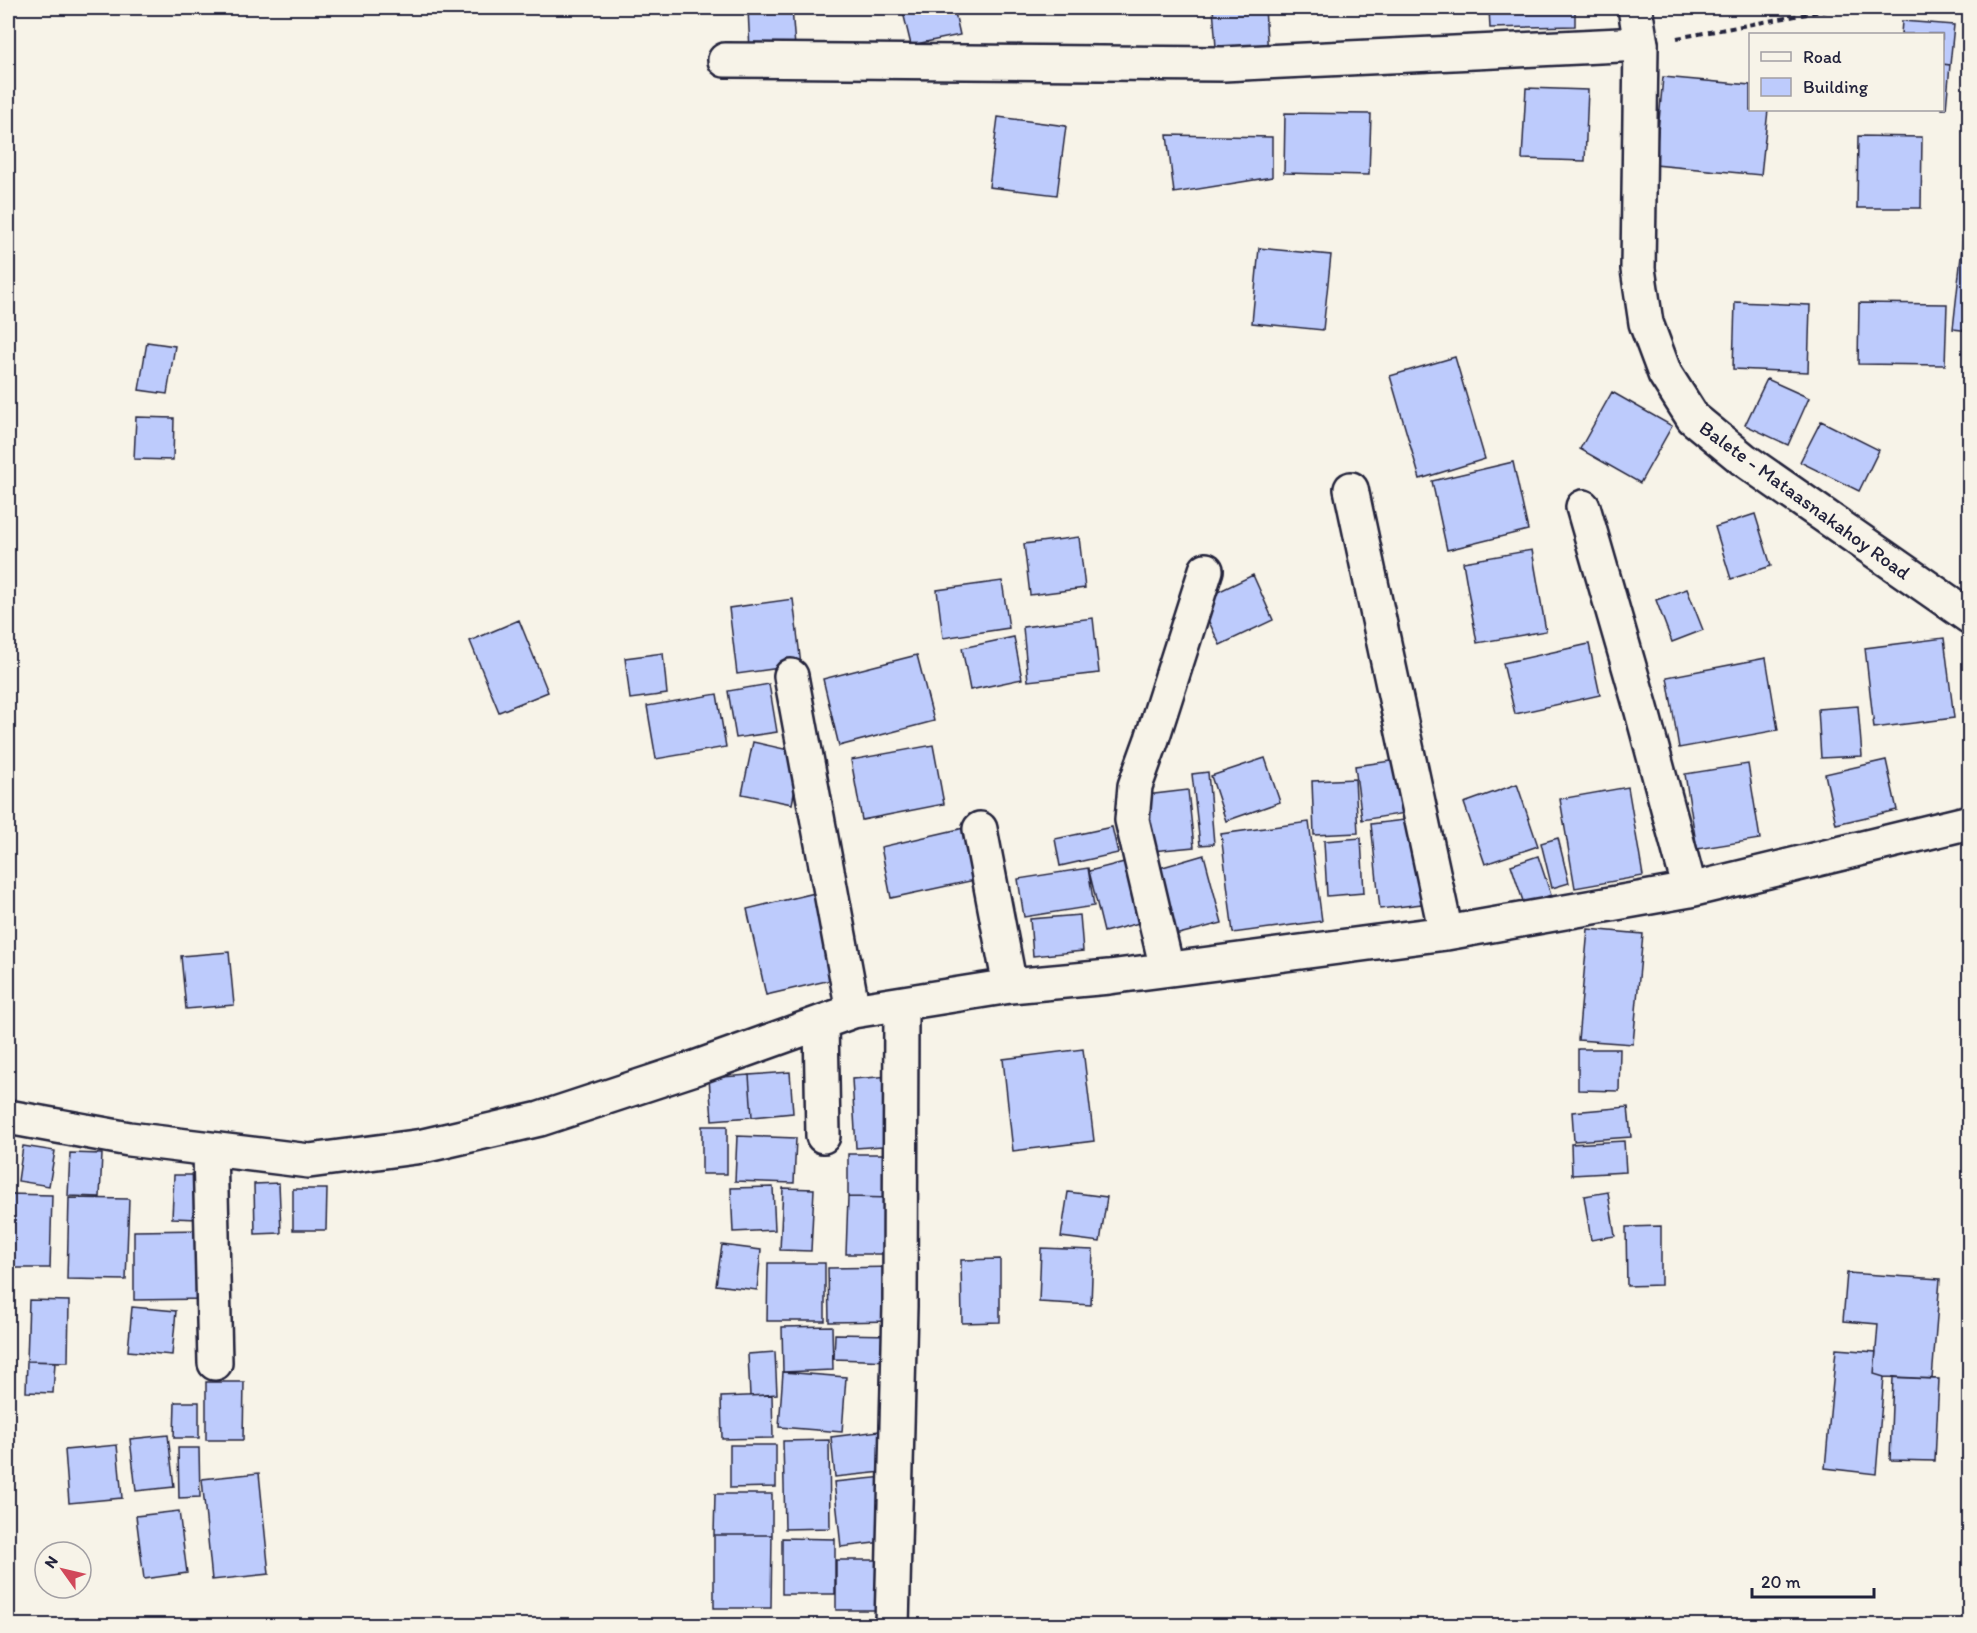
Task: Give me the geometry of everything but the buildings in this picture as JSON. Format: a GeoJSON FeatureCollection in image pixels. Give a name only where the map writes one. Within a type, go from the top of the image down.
{"type":"FeatureCollection","features":[{"type":"Feature","properties":{"kind":"street","name":"Balete - Mataasnakahoy Road"},"geometry":{"type":"LineString","coordinates":[[1635,8],[1641,44],[1638,269],[1646,323],[1665,374],[1693,418],[1743,459],[1970,617]]}},
{"type":"Feature","properties":{"kind":"street"},"geometry":{"type":"LineString","coordinates":[[725,60],[1223,64],[1641,44]]}},
{"type":"Feature","properties":{"kind":"street"},"geometry":{"type":"LineString","coordinates":[[1351,489],[1446,933]]}},
{"type":"Feature","properties":{"kind":"street"},"geometry":{"type":"LineString","coordinates":[[1583,507],[1690,890]]}},
{"type":"Feature","properties":{"kind":"street"},"geometry":{"type":"LineString","coordinates":[[1167,969],[1132,820],[1135,786],[1206,570]]}},
{"type":"Feature","properties":{"kind":"street"},"geometry":{"type":"LineString","coordinates":[[791,675],[853,1011]]}},
{"type":"Feature","properties":{"kind":"street"},"geometry":{"type":"LineString","coordinates":[[8,1117],[129,1139],[309,1161],[423,1146],[540,1119],[692,1069],[853,1011],[1010,986],[1109,977],[1446,933],[1690,890],[1970,822]]}},
{"type":"Feature","properties":{"kind":"street"},"geometry":{"type":"LineString","coordinates":[[980,829],[1010,986]]}},
{"type":"Feature","properties":{"kind":"street"},"geometry":{"type":"LineString","coordinates":[[892,1626],[900,1306],[901,1005]]}},
{"type":"Feature","properties":{"kind":"street"},"geometry":{"type":"LineString","coordinates":[[821,1023],[823,1136]]}},
{"type":"Feature","properties":{"kind":"street"},"geometry":{"type":"LineString","coordinates":[[210,1149],[215,1363]]}},
{"type":"Feature","properties":{"kind":"path"},"geometry":{"type":"LineString","coordinates":[[1641,44],[1839,8]]}}]}
